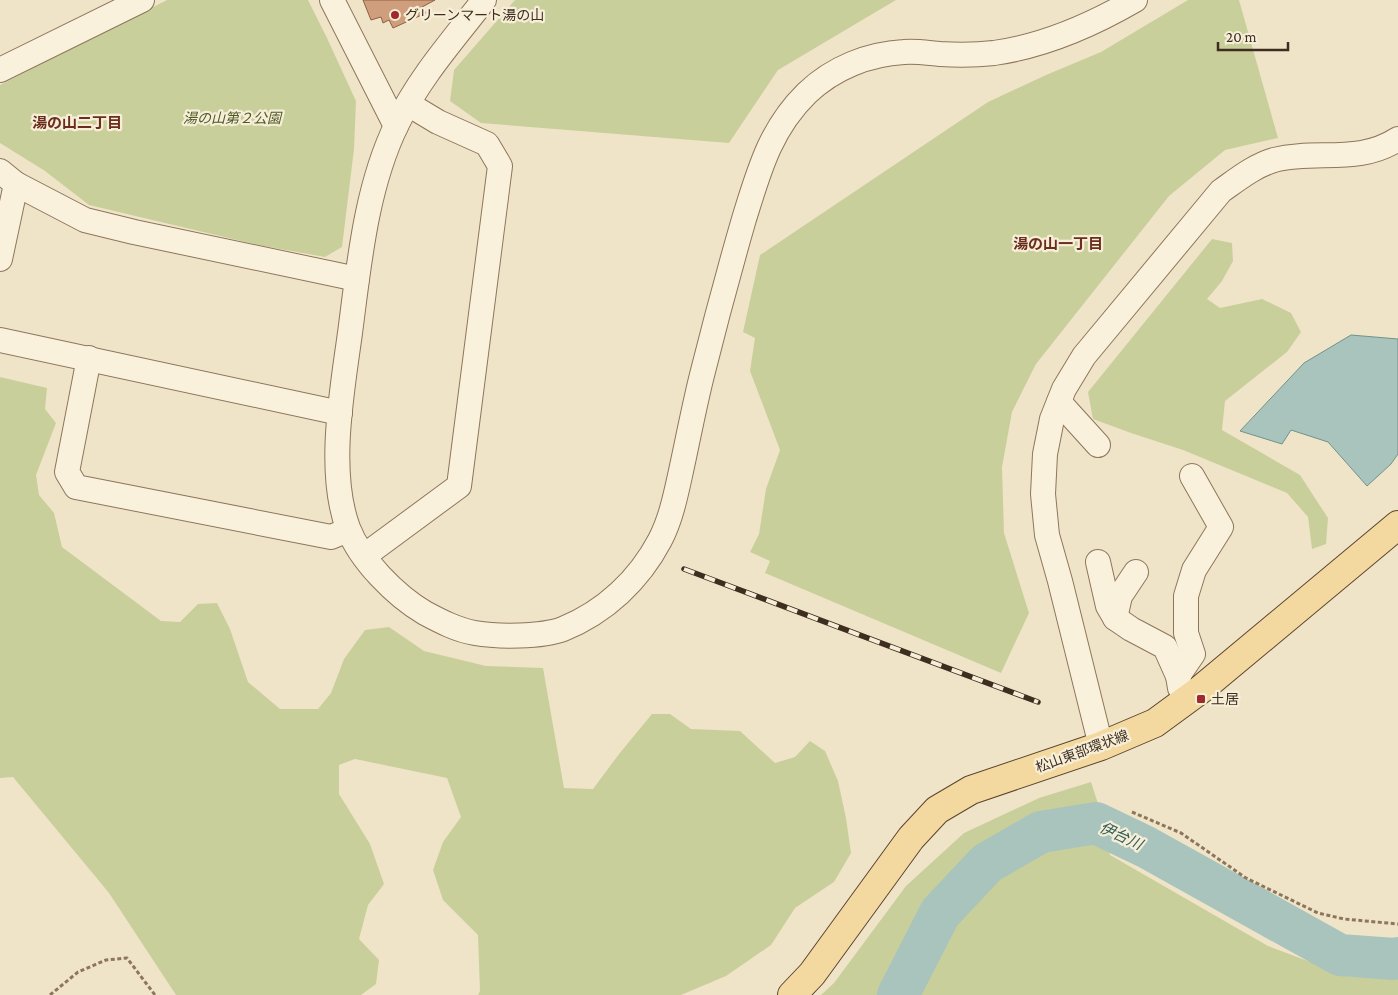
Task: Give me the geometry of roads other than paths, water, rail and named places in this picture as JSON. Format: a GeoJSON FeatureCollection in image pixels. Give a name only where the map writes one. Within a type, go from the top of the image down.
{"type":"FeatureCollection","features":[{"type":"Feature","properties":{"kind":"main road","name":"松山東部環状線"},"geometry":{"type":"LineString","coordinates":[[792,995],[812,974],[911,838],[937,810],[971,790],[1101,746],[1155,723],[1180,689],[1208,683],[1398,524]]}},
{"type":"Feature","properties":{"kind":"street"},"geometry":{"type":"LineString","coordinates":[[0,70],[142,0]]}},
{"type":"Feature","properties":{"kind":"street"},"geometry":{"type":"LineString","coordinates":[[332,0],[396,126]]}},
{"type":"Feature","properties":{"kind":"street"},"geometry":{"type":"LineString","coordinates":[[482,1],[427,72],[408,104],[383,157],[372,190],[357,279],[340,413],[337,464],[340,496],[348,530],[364,556],[380,576],[407,602],[441,622],[474,633],[518,636],[558,632],[592,616],[618,595],[639,572],[660,539],[675,500],[701,378],[730,267],[765,153],[782,123],[807,93],[836,70],[871,56],[905,52],[954,55],[993,53],[1034,45],[1074,31],[1135,0]]}},
{"type":"Feature","properties":{"kind":"street"},"geometry":{"type":"LineString","coordinates":[[364,556],[459,486],[500,166],[487,144],[438,122],[408,104]]}},
{"type":"Feature","properties":{"kind":"street"},"geometry":{"type":"LineString","coordinates":[[1101,746],[1047,535],[1044,494],[1045,454],[1052,419],[1064,389],[1084,356],[1221,191],[1250,171],[1274,160],[1303,156],[1367,153],[1389,145],[1398,139]]}},
{"type":"Feature","properties":{"kind":"street"},"geometry":{"type":"LineString","coordinates":[[0,259],[8,177],[85,220],[357,279]]}},
{"type":"Feature","properties":{"kind":"street"},"geometry":{"type":"LineString","coordinates":[[0,340],[340,413]]}},
{"type":"Feature","properties":{"kind":"street"},"geometry":{"type":"LineString","coordinates":[[89,358],[67,472],[76,487],[331,537],[348,530]]}},
{"type":"Feature","properties":{"kind":"street"},"geometry":{"type":"LineString","coordinates":[[1059,402],[1098,446]]}},
{"type":"Feature","properties":{"kind":"street"},"geometry":{"type":"LineString","coordinates":[[1180,689],[1193,654],[1186,633],[1186,596],[1194,570],[1222,527],[1192,476]]}},
{"type":"Feature","properties":{"kind":"street"},"geometry":{"type":"LineString","coordinates":[[1098,562],[1108,606],[1115,618],[1165,647],[1180,689]]}},
{"type":"Feature","properties":{"kind":"street"},"geometry":{"type":"LineString","coordinates":[[1115,618],[1120,596],[1136,572]]}},
{"type":"Feature","properties":{"kind":"water"},"geometry":{"type":"Polygon","coordinates":[[[1351,335],[1398,339],[1398,454],[1391,464],[1367,486],[1328,442],[1291,430],[1282,444],[1240,431],[1304,363],[1351,335]]]}},
{"type":"Feature","properties":{"kind":"waterway","name":"伊台川"},"geometry":{"type":"LineString","coordinates":[[898,995],[940,913],[987,863],[1041,832],[1096,823],[1146,847],[1340,955],[1398,958]]}},
{"type":"Feature","properties":{"kind":"railway"},"geometry":{"type":"LineString","coordinates":[[684,569],[1038,702]]}},
{"type":"Feature","properties":{"kind":"place","name":"グリーンマート湯の山"},"geometry":{"type":"Point","coordinates":[395,15]}},
{"type":"Feature","properties":{"kind":"place","name":"土居"},"geometry":{"type":"Point","coordinates":[1201,699]}},
{"type":"Feature","properties":{"kind":"district","name":"湯の山二丁目"},"geometry":{"type":"Point","coordinates":[77,123]}},
{"type":"Feature","properties":{"kind":"district","name":"湯の山一丁目"},"geometry":{"type":"Point","coordinates":[1058,244]}},
{"type":"Feature","properties":{"kind":"park label","name":"湯の山第２公園"},"geometry":{"type":"Point","coordinates":[232,118]}}]}
